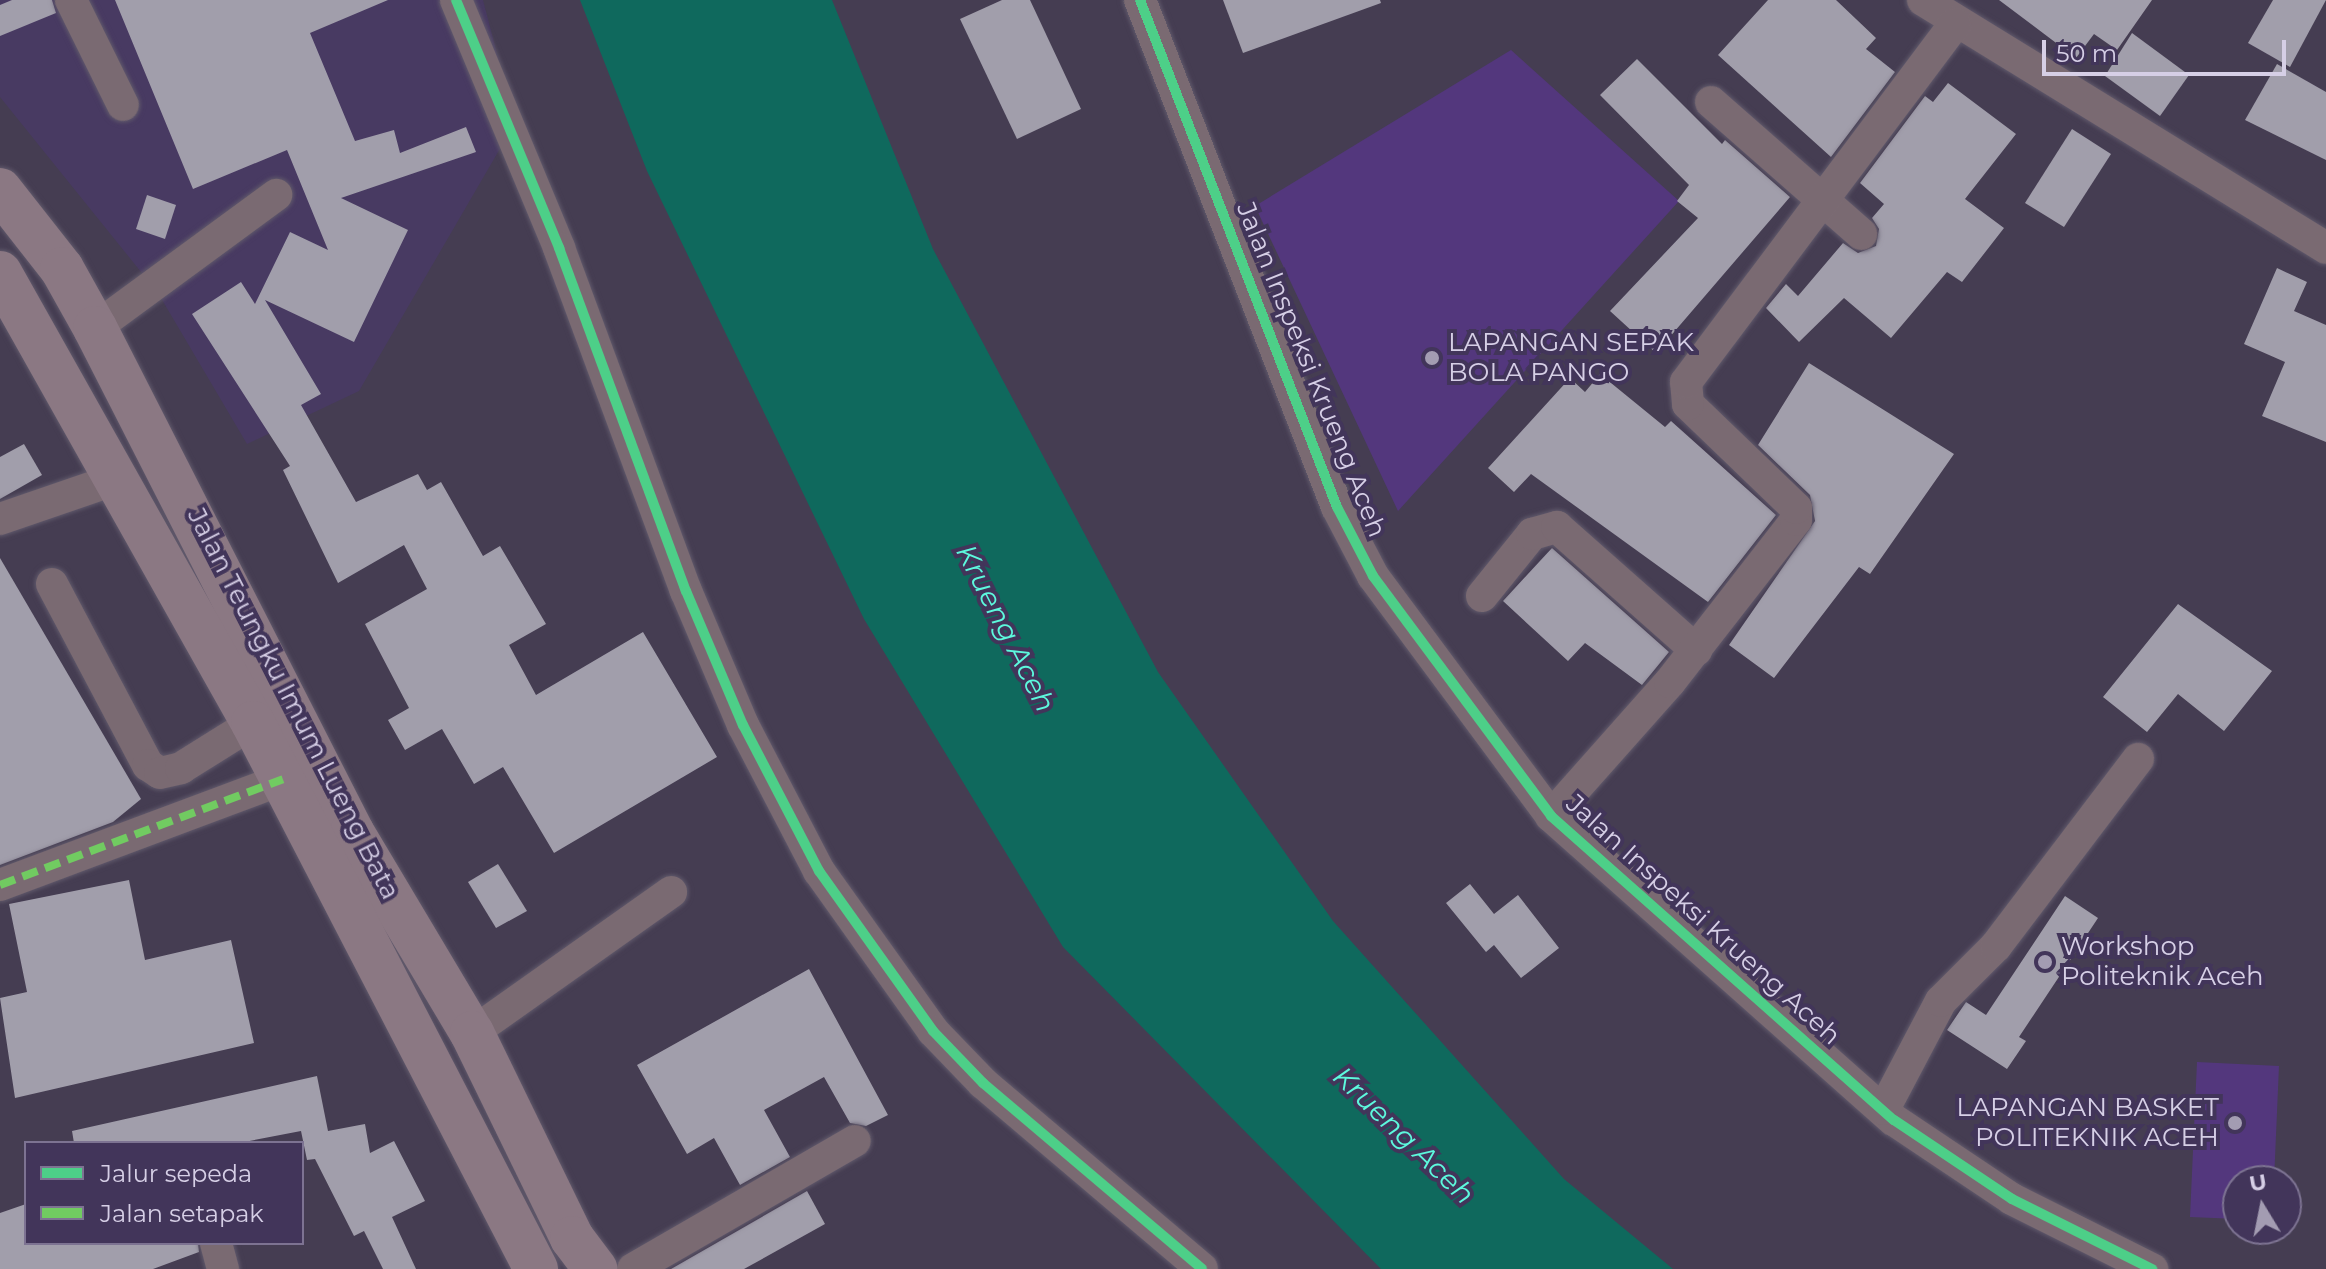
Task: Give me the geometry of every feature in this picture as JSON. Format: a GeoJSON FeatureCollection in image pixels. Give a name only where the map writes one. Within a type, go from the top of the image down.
{"type":"FeatureCollection","features":[{"type":"Feature","properties":{"kind":"highway","name":"Jalan Teungku Imum Lueng Bata"},"geometry":{"type":"LineString","coordinates":[[0,190],[62,269],[95,328],[352,832],[472,1033],[584,1254]]}},
{"type":"Feature","properties":{"kind":"highway","name":"Jalan Teungku Imum Lueng Bata"},"geometry":{"type":"LineString","coordinates":[[0,273],[119,478],[283,779],[524,1266]]}},
{"type":"Feature","properties":{"kind":"highway"},"geometry":{"type":"LineString","coordinates":[[524,1266],[584,1254]]}},
{"type":"Feature","properties":{"kind":"street"},"geometry":{"type":"LineString","coordinates":[[71,0],[123,105]]}},
{"type":"Feature","properties":{"kind":"street"},"geometry":{"type":"LineString","coordinates":[[456,0],[554,234],[692,604],[743,725],[819,871],[933,1031],[983,1083],[1202,1269]]}},
{"type":"Feature","properties":{"kind":"street","name":"Jalan Inspeksi Krueng Aceh"},"geometry":{"type":"LineString","coordinates":[[1140,0],[1337,507],[1373,576],[1551,816],[1884,1109],[2012,1199],[2152,1269]]}},
{"type":"Feature","properties":{"kind":"street"},"geometry":{"type":"LineString","coordinates":[[1923,0],[1955,24],[2326,248]]}},
{"type":"Feature","properties":{"kind":"street"},"geometry":{"type":"LineString","coordinates":[[1551,816],[1696,650],[1797,512],[1688,404],[1686,382],[1955,24]]}},
{"type":"Feature","properties":{"kind":"street"},"geometry":{"type":"LineString","coordinates":[[1711,102],[1826,197],[1861,234]]}},
{"type":"Feature","properties":{"kind":"street"},"geometry":{"type":"LineString","coordinates":[[95,328],[276,195]]}},
{"type":"Feature","properties":{"kind":"street"},"geometry":{"type":"LineString","coordinates":[[0,519],[119,478]]}},
{"type":"Feature","properties":{"kind":"street"},"geometry":{"type":"LineString","coordinates":[[1482,596],[1532,534],[1557,527],[1696,650]]}},
{"type":"Feature","properties":{"kind":"street"},"geometry":{"type":"LineString","coordinates":[[52,584],[148,765],[160,773],[181,768],[253,723]]}},
{"type":"Feature","properties":{"kind":"street"},"geometry":{"type":"LineString","coordinates":[[1884,1109],[1941,1001],[1996,946],[2138,759]]}},
{"type":"Feature","properties":{"kind":"street"},"geometry":{"type":"LineString","coordinates":[[0,885],[283,779]]}},
{"type":"Feature","properties":{"kind":"street"},"geometry":{"type":"LineString","coordinates":[[472,1033],[671,892]]}},
{"type":"Feature","properties":{"kind":"street"},"geometry":{"type":"LineString","coordinates":[[633,1269],[855,1141]]}},
{"type":"Feature","properties":{"kind":"street"},"geometry":{"type":"LineString","coordinates":[[217,1245],[223,1269]]}},
{"type":"Feature","properties":{"kind":"shaded area"},"geometry":{"type":"Polygon","coordinates":[[[0,0],[483,0],[515,123],[359,391],[247,444],[158,293],[0,97],[0,0]]]}},
{"type":"Feature","properties":{"kind":"shaded area","name":"LAPANGAN SEPAK BOLA PANGO"},"geometry":{"type":"Polygon","coordinates":[[[1511,50],[1679,201],[1398,511],[1255,206],[1511,50]]]}},
{"type":"Feature","properties":{"kind":"shaded area","name":"LAPANGAN BASKET POLITEKNIK ACEH"},"geometry":{"type":"Polygon","coordinates":[[[2197,1062],[2279,1066],[2275,1165],[2222,1165],[2222,1218],[2190,1217],[2197,1062]]]}},
{"type":"Feature","properties":{"kind":"water","name":"Krueng Aceh"},"geometry":{"type":"Polygon","coordinates":[[[580,0],[832,0],[933,249],[1158,672],[1333,921],[1564,1179],[1673,1269],[1381,1269],[1063,947],[864,619],[647,171],[580,0]]]}},
{"type":"Feature","properties":{"kind":"building"},"geometry":{"type":"Polygon","coordinates":[[[12,0],[52,0],[56,13],[0,36],[0,5],[12,0]]]}},
{"type":"Feature","properties":{"kind":"building"},"geometry":{"type":"Polygon","coordinates":[[[115,0],[388,0],[310,33],[355,141],[394,130],[400,153],[466,127],[476,152],[341,198],[408,230],[354,342],[265,300],[321,394],[301,405],[356,502],[418,474],[427,490],[441,482],[483,556],[500,546],[546,624],[509,645],[536,695],[643,632],[717,757],[554,853],[503,767],[474,784],[442,729],[405,750],[388,720],[409,708],[365,624],[427,589],[404,545],[338,583],[283,470],[290,466],[192,314],[241,282],[255,304],[290,232],[328,250],[287,150],[193,189],[115,0]]]}},
{"type":"Feature","properties":{"kind":"building"},"geometry":{"type":"Polygon","coordinates":[[[1002,0],[1030,0],[1081,109],[1017,139],[960,19],[1002,0]]]}},
{"type":"Feature","properties":{"kind":"building"},"geometry":{"type":"Polygon","coordinates":[[[1223,0],[1380,0],[1381,3],[1243,53],[1223,0]]]}},
{"type":"Feature","properties":{"kind":"building"},"geometry":{"type":"Polygon","coordinates":[[[1768,0],[1836,0],[1876,38],[1866,49],[1895,72],[1831,157],[1718,55],[1768,0]]]}},
{"type":"Feature","properties":{"kind":"building"},"geometry":{"type":"Polygon","coordinates":[[[1999,0],[2152,0],[2117,50],[2094,34],[2076,58],[1999,0]]]}},
{"type":"Feature","properties":{"kind":"building"},"geometry":{"type":"Polygon","coordinates":[[[2273,0],[2326,0],[2290,67],[2248,43],[2273,0]]]}},
{"type":"Feature","properties":{"kind":"building"},"geometry":{"type":"Polygon","coordinates":[[[2132,33],[2189,75],[2160,116],[2105,76],[2132,33]]]}},
{"type":"Feature","properties":{"kind":"building"},"geometry":{"type":"Polygon","coordinates":[[[1637,59],[1722,144],[1725,140],[1790,197],[1656,353],[1610,311],[1698,218],[1677,201],[1689,185],[1600,95],[1637,59]]]}},
{"type":"Feature","properties":{"kind":"building"},"geometry":{"type":"Polygon","coordinates":[[[2277,64],[2326,92],[2326,160],[2245,120],[2277,64]]]}},
{"type":"Feature","properties":{"kind":"building"},"geometry":{"type":"Polygon","coordinates":[[[1948,83],[2016,134],[1965,199],[2004,228],[1962,282],[1947,272],[1891,338],[1844,298],[1799,342],[1766,308],[1786,284],[1798,296],[1843,243],[1858,253],[1876,246],[1879,229],[1872,218],[1884,204],[1860,183],[1925,96],[1933,102],[1948,83]]]}},
{"type":"Feature","properties":{"kind":"building"},"geometry":{"type":"Polygon","coordinates":[[[2072,129],[2111,154],[2064,227],[2025,203],[2072,129]]]}},
{"type":"Feature","properties":{"kind":"building"},"geometry":{"type":"Polygon","coordinates":[[[147,195],[176,205],[165,239],[136,229],[147,195]]]}},
{"type":"Feature","properties":{"kind":"building"},"geometry":{"type":"Polygon","coordinates":[[[2277,268],[2307,282],[2294,311],[2326,325],[2326,442],[2262,416],[2285,362],[2244,344],[2277,268]]]}},
{"type":"Feature","properties":{"kind":"building"},"geometry":{"type":"Polygon","coordinates":[[[1809,363],[1954,454],[1870,574],[1859,567],[1774,678],[1729,645],[1815,521],[1810,495],[1758,445],[1809,363]]]}},
{"type":"Feature","properties":{"kind":"building"},"geometry":{"type":"Polygon","coordinates":[[[1600,374],[1665,427],[1671,421],[1776,515],[1708,602],[1531,474],[1514,492],[1488,468],[1570,378],[1585,392],[1600,374]]]}},
{"type":"Feature","properties":{"kind":"building"},"geometry":{"type":"Polygon","coordinates":[[[24,444],[42,475],[0,499],[0,457],[24,444]]]}},
{"type":"Feature","properties":{"kind":"building"},"geometry":{"type":"Polygon","coordinates":[[[1552,548],[1669,652],[1642,685],[1585,643],[1568,661],[1503,601],[1552,548]]]}},
{"type":"Feature","properties":{"kind":"building"},"geometry":{"type":"Polygon","coordinates":[[[0,558],[141,799],[113,822],[0,865],[0,558]]]}},
{"type":"Feature","properties":{"kind":"building"},"geometry":{"type":"Polygon","coordinates":[[[2178,604],[2272,671],[2224,731],[2178,694],[2147,732],[2103,697],[2178,604]]]}},
{"type":"Feature","properties":{"kind":"building"},"geometry":{"type":"Polygon","coordinates":[[[498,864],[527,911],[496,928],[468,882],[498,864]]]}},
{"type":"Feature","properties":{"kind":"building"},"geometry":{"type":"Polygon","coordinates":[[[129,880],[145,960],[231,940],[254,1043],[15,1098],[0,998],[27,992],[9,904],[129,880]]]}},
{"type":"Feature","properties":{"kind":"building"},"geometry":{"type":"Polygon","coordinates":[[[1470,884],[1494,914],[1518,895],[1559,948],[1521,978],[1494,945],[1486,952],[1446,903],[1470,884]]]}},
{"type":"Feature","properties":{"kind":"building","name":"Workshop Politeknik Aceh"},"geometry":{"type":"Polygon","coordinates":[[[2065,896],[2098,918],[2019,1037],[2026,1041],[2007,1069],[1947,1030],[1966,1002],[1986,1015],[2065,896]]]}},
{"type":"Feature","properties":{"kind":"building"},"geometry":{"type":"Polygon","coordinates":[[[809,969],[888,1115],[866,1126],[850,1123],[824,1077],[764,1110],[790,1157],[740,1185],[714,1138],[687,1154],[637,1065],[809,969]]]}},
{"type":"Feature","properties":{"kind":"building"},"geometry":{"type":"Polygon","coordinates":[[[317,1076],[328,1131],[365,1124],[370,1153],[394,1141],[425,1201],[392,1217],[416,1269],[383,1269],[364,1231],[354,1236],[315,1159],[307,1160],[301,1131],[249,1141],[74,1141],[72,1131],[317,1076]]]}},
{"type":"Feature","properties":{"kind":"building"},"geometry":{"type":"Polygon","coordinates":[[[807,1191],[825,1224],[744,1269],[671,1269],[807,1191]]]}},
{"type":"Feature","properties":{"kind":"building"},"geometry":{"type":"Polygon","coordinates":[[[24,1205],[24,1245],[198,1245],[199,1252],[153,1269],[0,1269],[0,1213],[24,1205]]]}},
{"type":"Feature","properties":{"kind":"marked path"},"geometry":{"type":"LineString","coordinates":[[0,885],[283,779]]}},
{"type":"Feature","properties":{"kind":"cycle path"},"geometry":{"type":"LineString","coordinates":[[456,0],[559,248],[686,591],[743,725],[819,871],[933,1031],[983,1083],[1202,1269]]}},
{"type":"Feature","properties":{"kind":"cycle path"},"geometry":{"type":"LineString","coordinates":[[1140,0],[1337,507],[1373,576],[1551,816],[1894,1120],[2012,1199],[2152,1269]]}},
{"type":"Feature","properties":{"kind":"place","name":"LAPANGAN SEPAK BOLA PANGO"},"geometry":{"type":"Point","coordinates":[1432,358]}},
{"type":"Feature","properties":{"kind":"place","name":"Workshop Politeknik Aceh"},"geometry":{"type":"Point","coordinates":[2045,962]}},
{"type":"Feature","properties":{"kind":"place","name":"LAPANGAN BASKET POLITEKNIK ACEH"},"geometry":{"type":"Point","coordinates":[2235,1123]}}]}
